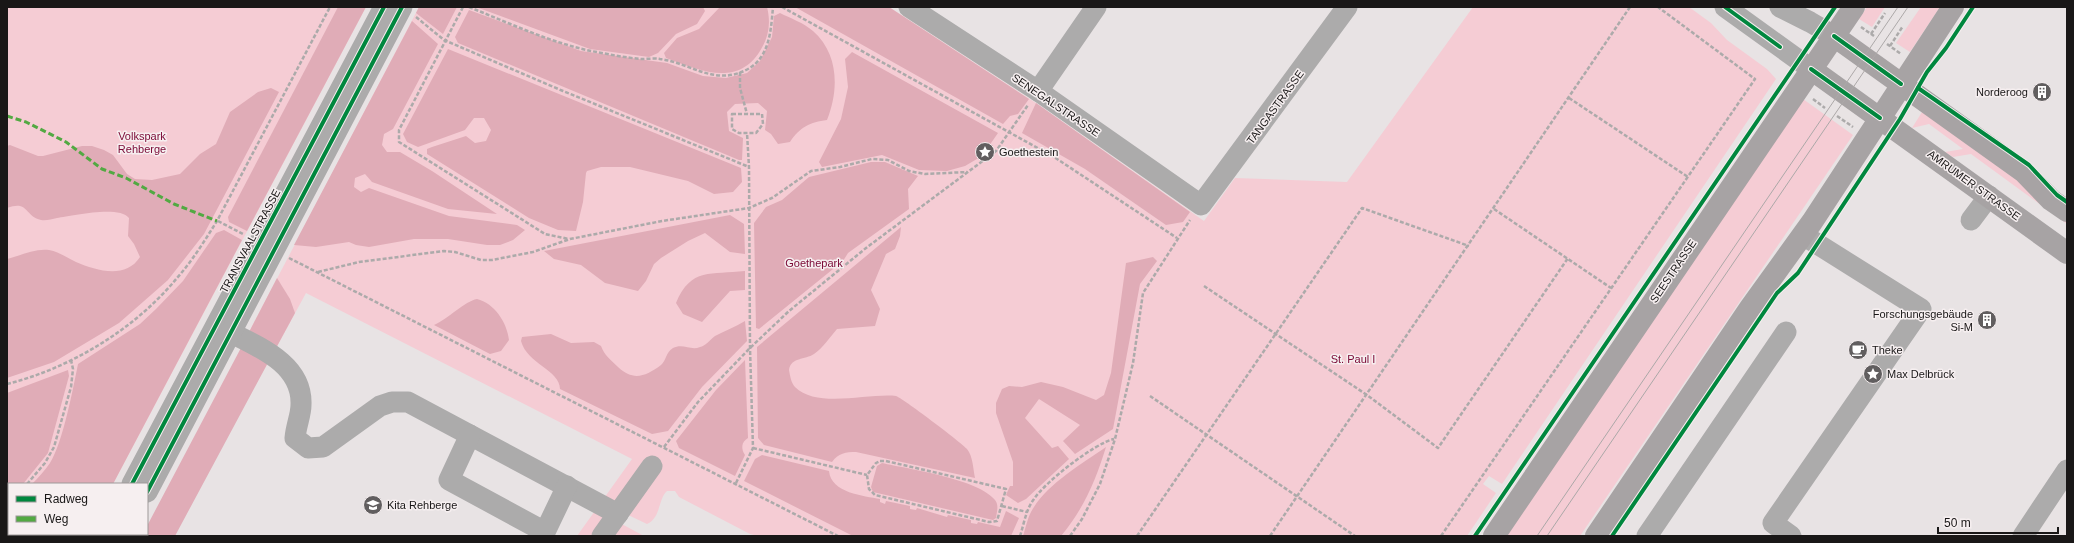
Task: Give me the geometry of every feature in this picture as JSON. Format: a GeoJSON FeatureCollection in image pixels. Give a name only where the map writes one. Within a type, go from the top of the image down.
{"type":"FeatureCollection","features":[{"type":"Feature","properties":{"kind":"main road"},"geometry":{"type":"LineString","coordinates":[[1596,536],[1750,308],[1803,234],[1953,7]]}},
{"type":"Feature","properties":{"kind":"main road","name":"SEESTRASSE"},"geometry":{"type":"LineString","coordinates":[[1494,536],[1811,69],[1834,36],[1855,15]]}},
{"type":"Feature","properties":{"kind":"main road"},"geometry":{"type":"LineString","coordinates":[[1834,36],[2024,172],[2051,200],[2067,211]]}},
{"type":"Feature","properties":{"kind":"main road","name":"AMRUMER STRASSE"},"geometry":{"type":"LineString","coordinates":[[1811,69],[2067,253]]}},
{"type":"Feature","properties":{"kind":"street","name":"SENEGALSTRASSE"},"geometry":{"type":"LineString","coordinates":[[909,7],[1033,98],[1196,212]]}},
{"type":"Feature","properties":{"kind":"street"},"geometry":{"type":"LineString","coordinates":[[1033,98],[1096,7]]}},
{"type":"Feature","properties":{"kind":"street","name":"TANGASTRASSE"},"geometry":{"type":"LineString","coordinates":[[1196,212],[1347,7]]}},
{"type":"Feature","properties":{"kind":"street"},"geometry":{"type":"LineString","coordinates":[[1780,7],[1834,36]]}},
{"type":"Feature","properties":{"kind":"street","name":"TRANSVAALSTRASSE"},"geometry":{"type":"LineString","coordinates":[[148,490],[223,329],[396,8]]}},
{"type":"Feature","properties":{"kind":"street"},"geometry":{"type":"LineString","coordinates":[[1735,10],[1811,69]]}},
{"type":"Feature","properties":{"kind":"street"},"geometry":{"type":"LineString","coordinates":[[1971,220],[1989,196]]}},
{"type":"Feature","properties":{"kind":"street"},"geometry":{"type":"LineString","coordinates":[[1791,536],[1773,523],[1921,309],[1803,234]]}},
{"type":"Feature","properties":{"kind":"street"},"geometry":{"type":"LineString","coordinates":[[223,329],[272,355],[288,368],[300,392],[301,406],[296,424],[295,438],[308,448],[323,447],[380,406],[392,402],[408,402],[618,514]]}},
{"type":"Feature","properties":{"kind":"street","name":"TRANSVAALSTRASSE"},"geometry":{"type":"LineString","coordinates":[[133,483],[223,329]]}},
{"type":"Feature","properties":{"kind":"street"},"geometry":{"type":"LineString","coordinates":[[1647,536],[1786,332]]}},
{"type":"Feature","properties":{"kind":"street"},"geometry":{"type":"LineString","coordinates":[[470,436],[449,480],[545,532],[567,486]]}},
{"type":"Feature","properties":{"kind":"street"},"geometry":{"type":"LineString","coordinates":[[602,536],[652,466]]}},
{"type":"Feature","properties":{"kind":"street"},"geometry":{"type":"LineString","coordinates":[[2032,533],[2055,477]]}},
{"type":"Feature","properties":{"kind":"path"},"geometry":{"type":"LineString","coordinates":[[7,384],[27,379],[70,360],[100,344],[125,327],[161,296],[196,254],[217,221],[330,7]]}},
{"type":"Feature","properties":{"kind":"path"},"geometry":{"type":"LineString","coordinates":[[463,7],[444,40],[399,130],[399,142],[545,234],[570,239]]}},
{"type":"Feature","properties":{"kind":"path"},"geometry":{"type":"LineString","coordinates":[[469,7],[542,36],[591,51],[642,59],[660,59],[713,75],[727,75],[740,72],[749,68],[763,53],[770,37],[773,7]]}},
{"type":"Feature","properties":{"kind":"path"},"geometry":{"type":"LineString","coordinates":[[782,7],[1054,157],[1177,238]]}},
{"type":"Feature","properties":{"kind":"path"},"geometry":{"type":"LineString","coordinates":[[1270,536],[1469,246],[1630,7]]}},
{"type":"Feature","properties":{"kind":"path"},"geometry":{"type":"LineString","coordinates":[[1441,536],[1755,78],[1658,7]]}},
{"type":"Feature","properties":{"kind":"path"},"geometry":{"type":"LineString","coordinates":[[396,8],[420,20],[444,40],[563,91],[750,167]]}},
{"type":"Feature","properties":{"kind":"path"},"geometry":{"type":"LineString","coordinates":[[1871,34],[1885,13]]}},
{"type":"Feature","properties":{"kind":"path"},"geometry":{"type":"LineString","coordinates":[[1855,15],[1874,36]]}},
{"type":"Feature","properties":{"kind":"path"},"geometry":{"type":"LineString","coordinates":[[1890,46],[1903,26]]}},
{"type":"Feature","properties":{"kind":"path"},"geometry":{"type":"LineString","coordinates":[[1886,44],[1906,57]]}},
{"type":"Feature","properties":{"kind":"path"},"geometry":{"type":"LineString","coordinates":[[740,72],[740,88],[747,114]]}},
{"type":"Feature","properties":{"kind":"path"},"geometry":{"type":"LineString","coordinates":[[1806,94],[1826,108]]}},
{"type":"Feature","properties":{"kind":"path"},"geometry":{"type":"LineString","coordinates":[[664,447],[698,402],[750,348],[789,311],[854,258],[996,151],[1033,98]]}},
{"type":"Feature","properties":{"kind":"path"},"geometry":{"type":"LineString","coordinates":[[1569,98],[1688,177]]}},
{"type":"Feature","properties":{"kind":"path"},"geometry":{"type":"LineString","coordinates":[[732,114],[762,114],[763,119],[761,128],[756,133],[747,134],[739,133],[732,129],[732,114]]}},
{"type":"Feature","properties":{"kind":"path"},"geometry":{"type":"LineString","coordinates":[[1837,116],[1856,129]]}},
{"type":"Feature","properties":{"kind":"path"},"geometry":{"type":"LineString","coordinates":[[736,483],[753,448],[750,348],[750,167],[747,134]]}},
{"type":"Feature","properties":{"kind":"path"},"geometry":{"type":"LineString","coordinates":[[318,272],[359,262],[444,251],[455,252],[469,258],[492,260],[533,252],[570,239],[662,221],[749,208],[772,198],[811,171],[840,167],[872,159],[888,160],[909,171],[925,174],[967,172]]}},
{"type":"Feature","properties":{"kind":"path"},"geometry":{"type":"LineString","coordinates":[[1137,536],[1205,434],[1362,208],[1469,246]]}},
{"type":"Feature","properties":{"kind":"path"},"geometry":{"type":"LineString","coordinates":[[1494,209],[1611,288]]}},
{"type":"Feature","properties":{"kind":"path"},"geometry":{"type":"LineString","coordinates":[[1070,536],[1082,519],[1100,484],[1115,439],[1133,363],[1143,293],[1177,238],[1196,212]]}},
{"type":"Feature","properties":{"kind":"path"},"geometry":{"type":"LineString","coordinates":[[217,221],[838,536]]}},
{"type":"Feature","properties":{"kind":"path"},"geometry":{"type":"LineString","coordinates":[[1204,286],[1367,395],[1438,448],[1568,258]]}},
{"type":"Feature","properties":{"kind":"path"},"geometry":{"type":"LineString","coordinates":[[28,483],[46,463],[54,447],[70,387],[73,369],[70,360]]}},
{"type":"Feature","properties":{"kind":"path"},"geometry":{"type":"LineString","coordinates":[[1150,396],[1355,536]]}},
{"type":"Feature","properties":{"kind":"path"},"geometry":{"type":"LineString","coordinates":[[1020,536],[1027,512],[1034,498],[1062,472],[1106,441],[1115,439]]}},
{"type":"Feature","properties":{"kind":"path"},"geometry":{"type":"LineString","coordinates":[[753,448],[867,475]]}},
{"type":"Feature","properties":{"kind":"path"},"geometry":{"type":"LineString","coordinates":[[886,461],[1006,489],[1002,506],[997,521],[989,522],[875,495],[869,489],[867,475],[876,463],[886,461]]}},
{"type":"Feature","properties":{"kind":"path"},"geometry":{"type":"LineString","coordinates":[[1002,506],[1027,512]]}},
{"type":"Feature","properties":{"kind":"green space","name":"Volkspark Rehberge"},"geometry":{"type":"Polygon","coordinates":[[[7,7],[366,7],[114,483],[8,483],[8,535],[86,536],[7,536],[7,7]]]}},
{"type":"Feature","properties":{"kind":"green space"},"geometry":{"type":"Polygon","coordinates":[[[338,7],[366,7],[247,231],[229,222],[228,217],[338,7]]]}},
{"type":"Feature","properties":{"kind":"green space","name":"Goethepark"},"geometry":{"type":"Polygon","coordinates":[[[419,7],[889,7],[1036,103],[1204,221],[1235,178],[1347,182],[1473,7],[1689,7],[1711,23],[1727,40],[1767,69],[1776,79],[1502,484],[1489,476],[1483,484],[1496,493],[1467,536],[758,536],[750,534],[679,497],[675,491],[667,491],[664,494],[657,513],[652,521],[647,524],[624,513],[618,522],[644,536],[577,536],[632,459],[306,293],[275,350],[247,336],[419,7]]]}},
{"type":"Feature","properties":{"kind":"green space"},"geometry":{"type":"Polygon","coordinates":[[[419,7],[457,7],[443,34],[416,13],[419,7]]]}},
{"type":"Feature","properties":{"kind":"green space"},"geometry":{"type":"Polygon","coordinates":[[[476,7],[703,7],[705,11],[697,24],[676,34],[658,53],[649,57],[590,49],[476,7]]]}},
{"type":"Feature","properties":{"kind":"green space"},"geometry":{"type":"Polygon","coordinates":[[[720,7],[767,7],[769,24],[767,35],[763,46],[751,62],[740,69],[729,73],[717,73],[704,71],[666,58],[664,53],[677,38],[699,29],[720,7]]]}},
{"type":"Feature","properties":{"kind":"green space"},"geometry":{"type":"Polygon","coordinates":[[[795,7],[889,7],[1029,99],[1018,114],[1010,116],[1003,124],[795,7]]]}},
{"type":"Feature","properties":{"kind":"green space"},"geometry":{"type":"Polygon","coordinates":[[[1867,7],[1885,7],[1872,27],[1859,19],[1867,7]]]}},
{"type":"Feature","properties":{"kind":"green space"},"geometry":{"type":"Polygon","coordinates":[[[1921,7],[1940,7],[1910,52],[1896,43],[1921,7]]]}},
{"type":"Feature","properties":{"kind":"green space"},"geometry":{"type":"Polygon","coordinates":[[[469,10],[581,51],[667,63],[703,76],[726,78],[747,73],[760,61],[772,37],[774,16],[780,13],[801,23],[813,31],[822,40],[828,50],[832,61],[835,85],[831,109],[827,120],[810,124],[802,129],[790,142],[778,144],[771,134],[765,130],[767,111],[758,103],[735,104],[727,112],[729,131],[743,138],[742,160],[739,160],[458,43],[455,37],[469,10]]]}},
{"type":"Feature","properties":{"kind":"green space"},"geometry":{"type":"Polygon","coordinates":[[[412,21],[438,44],[393,129],[384,134],[382,145],[387,152],[400,152],[432,171],[497,214],[448,209],[372,182],[365,174],[355,178],[354,187],[361,192],[369,188],[449,216],[517,225],[525,230],[513,240],[500,245],[487,245],[448,239],[414,239],[369,247],[356,245],[349,242],[316,247],[294,245],[412,21]]]}},
{"type":"Feature","properties":{"kind":"green space"},"geometry":{"type":"Polygon","coordinates":[[[448,49],[741,168],[742,182],[733,192],[714,194],[688,181],[630,167],[601,167],[587,171],[586,173],[583,202],[576,231],[558,230],[529,218],[427,154],[427,149],[466,136],[475,143],[486,141],[491,130],[484,118],[474,118],[465,130],[418,147],[407,142],[403,134],[448,49]]]}},
{"type":"Feature","properties":{"kind":"green space"},"geometry":{"type":"Polygon","coordinates":[[[852,52],[998,133],[982,156],[965,166],[947,171],[919,170],[882,155],[822,167],[819,162],[841,119],[848,87],[845,59],[852,52]]]}},
{"type":"Feature","properties":{"kind":"green space"},"geometry":{"type":"Polygon","coordinates":[[[271,88],[279,92],[204,234],[168,280],[119,323],[54,362],[7,378],[7,259],[33,251],[49,250],[93,268],[119,271],[134,264],[140,257],[134,244],[128,236],[129,218],[124,214],[116,212],[94,212],[41,220],[36,218],[23,207],[14,206],[7,208],[7,146],[10,145],[38,156],[43,156],[82,146],[92,146],[113,155],[127,174],[135,179],[152,180],[180,174],[200,154],[216,144],[230,112],[258,92],[271,88]]]}},
{"type":"Feature","properties":{"kind":"green space"},"geometry":{"type":"Polygon","coordinates":[[[1803,99],[1853,135],[1580,536],[1505,536],[1803,99]]]}},
{"type":"Feature","properties":{"kind":"green space"},"geometry":{"type":"Polygon","coordinates":[[[1036,103],[1190,212],[1183,222],[1166,225],[1085,169],[1022,133],[1036,103]]]}},
{"type":"Feature","properties":{"kind":"green space"},"geometry":{"type":"Polygon","coordinates":[[[1922,112],[2067,216],[2067,224],[1971,154],[1953,157],[1945,152],[1963,149],[1929,124],[1912,128],[1922,112]]]}},
{"type":"Feature","properties":{"kind":"green space"},"geometry":{"type":"Polygon","coordinates":[[[871,162],[885,162],[918,176],[908,189],[909,209],[848,253],[843,261],[759,329],[756,328],[754,223],[766,207],[782,200],[809,177],[871,162]]]}},
{"type":"Feature","properties":{"kind":"green space"},"geometry":{"type":"Polygon","coordinates":[[[730,215],[744,224],[745,254],[730,252],[705,233],[688,241],[654,264],[646,281],[638,291],[605,283],[581,265],[554,259],[544,251],[730,215]]]}},
{"type":"Feature","properties":{"kind":"green space"},"geometry":{"type":"Polygon","coordinates":[[[901,227],[900,236],[895,249],[886,254],[871,290],[880,309],[875,326],[837,329],[817,352],[792,363],[789,370],[791,379],[795,387],[805,394],[816,397],[843,399],[896,396],[900,398],[967,449],[972,459],[975,478],[856,452],[842,454],[832,462],[764,445],[758,438],[757,347],[901,227]]]}},
{"type":"Feature","properties":{"kind":"green space"},"geometry":{"type":"Polygon","coordinates":[[[224,230],[242,240],[114,483],[33,483],[48,466],[55,454],[67,415],[78,364],[140,324],[156,309],[183,281],[216,233],[224,230]]]}},
{"type":"Feature","properties":{"kind":"green space"},"geometry":{"type":"Polygon","coordinates":[[[1153,257],[1157,261],[1140,284],[1113,429],[1075,454],[1063,441],[1080,425],[1039,399],[1025,418],[1052,448],[1058,446],[1069,459],[1026,499],[1018,503],[1006,495],[1010,486],[1013,486],[1013,462],[996,413],[996,403],[1002,389],[1009,386],[1022,387],[1041,382],[1063,387],[1096,400],[1104,395],[1111,373],[1126,263],[1153,257]]]}},
{"type":"Feature","properties":{"kind":"green space"},"geometry":{"type":"Polygon","coordinates":[[[745,271],[745,290],[730,291],[702,322],[683,314],[676,303],[688,283],[695,278],[712,273],[745,271]]]}},
{"type":"Feature","properties":{"kind":"green space"},"geometry":{"type":"Polygon","coordinates":[[[277,278],[290,299],[295,313],[275,350],[247,336],[277,278]]]}},
{"type":"Feature","properties":{"kind":"green space"},"geometry":{"type":"Polygon","coordinates":[[[477,299],[483,301],[494,309],[499,314],[506,327],[509,340],[501,351],[490,354],[434,325],[467,303],[477,299]]]}},
{"type":"Feature","properties":{"kind":"green space"},"geometry":{"type":"Polygon","coordinates":[[[745,321],[747,341],[702,387],[668,431],[652,434],[560,389],[559,382],[555,377],[530,356],[524,349],[521,341],[522,337],[551,334],[571,343],[594,342],[601,346],[608,357],[623,371],[634,376],[639,376],[650,372],[661,365],[673,348],[680,346],[697,348],[706,344],[715,336],[745,321]]]}},
{"type":"Feature","properties":{"kind":"green space"},"geometry":{"type":"Polygon","coordinates":[[[243,344],[270,359],[175,536],[142,536],[148,535],[148,524],[243,344]]]}},
{"type":"Feature","properties":{"kind":"green space"},"geometry":{"type":"Polygon","coordinates":[[[745,360],[748,438],[743,444],[742,448],[745,455],[735,476],[679,448],[676,441],[716,390],[745,360]]]}},
{"type":"Feature","properties":{"kind":"green space"},"geometry":{"type":"Polygon","coordinates":[[[68,370],[69,376],[48,453],[24,483],[8,483],[7,498],[7,393],[68,370]]]}},
{"type":"Feature","properties":{"kind":"green space"},"geometry":{"type":"Polygon","coordinates":[[[1106,447],[1088,494],[1076,516],[1061,536],[1023,536],[1030,514],[1040,498],[1067,474],[1106,447]]]}},
{"type":"Feature","properties":{"kind":"green space"},"geometry":{"type":"Polygon","coordinates":[[[762,455],[829,471],[831,478],[842,489],[857,495],[880,499],[880,502],[885,504],[886,501],[910,506],[910,509],[916,510],[917,508],[947,517],[948,515],[971,520],[971,523],[977,524],[978,522],[1000,527],[1006,511],[1019,518],[1011,536],[853,536],[744,481],[755,459],[762,455]]]}},
{"type":"Feature","properties":{"kind":"green space"},"geometry":{"type":"Polygon","coordinates":[[[882,463],[942,476],[974,486],[987,493],[995,500],[997,506],[996,518],[993,520],[873,492],[871,487],[877,466],[882,463]]]}},
{"type":"Feature","properties":{"kind":"green space"},"geometry":{"type":"Polygon","coordinates":[[[7,506],[8,535],[86,535],[7,536],[7,506]]]}},
{"type":"Feature","properties":{"kind":"tram line"},"geometry":{"type":"LineString","coordinates":[[1537,536],[1898,7]]}},
{"type":"Feature","properties":{"kind":"tram line"},"geometry":{"type":"LineString","coordinates":[[1547,536],[1908,7]]}},
{"type":"Feature","properties":{"kind":"marked path"},"geometry":{"type":"LineString","coordinates":[[7,116],[26,122],[66,142],[102,169],[126,178],[174,204],[217,221]]}},
{"type":"Feature","properties":{"kind":"cycle path"},"geometry":{"type":"LineString","coordinates":[[133,483],[384,7]]}},
{"type":"Feature","properties":{"kind":"cycle path"},"geometry":{"type":"LineString","coordinates":[[148,490],[402,7]]}},
{"type":"Feature","properties":{"kind":"cycle path"},"geometry":{"type":"LineString","coordinates":[[1725,7],[1780,47]]}},
{"type":"Feature","properties":{"kind":"cycle path"},"geometry":{"type":"LineString","coordinates":[[1475,536],[1835,7]]}},
{"type":"Feature","properties":{"kind":"cycle path"},"geometry":{"type":"LineString","coordinates":[[1612,536],[1777,293],[1798,273],[1900,119],[1927,72],[1946,48],[1973,7]]}},
{"type":"Feature","properties":{"kind":"cycle path"},"geometry":{"type":"LineString","coordinates":[[1834,36],[1901,84]]}},
{"type":"Feature","properties":{"kind":"cycle path"},"geometry":{"type":"LineString","coordinates":[[1811,69],[1880,118]]}},
{"type":"Feature","properties":{"kind":"cycle path"},"geometry":{"type":"LineString","coordinates":[[1918,88],[2029,165],[2057,195],[2067,202]]}},
{"type":"Feature","properties":{"kind":"place","name":"Norderoog"},"geometry":{"type":"Point","coordinates":[2042,92]}},
{"type":"Feature","properties":{"kind":"place","name":"Goethestein"},"geometry":{"type":"Point","coordinates":[985,152]}},
{"type":"Feature","properties":{"kind":"place","name":"Forschungsgebäude Si-M"},"geometry":{"type":"Point","coordinates":[1987,320]}},
{"type":"Feature","properties":{"kind":"place","name":"Theke"},"geometry":{"type":"Point","coordinates":[1858,350]}},
{"type":"Feature","properties":{"kind":"place","name":"Max Delbrück"},"geometry":{"type":"Point","coordinates":[1873,374]}},
{"type":"Feature","properties":{"kind":"place","name":"Kita Rehberge"},"geometry":{"type":"Point","coordinates":[373,505]}},
{"type":"Feature","properties":{"kind":"park label","name":"St. Paul I"},"geometry":{"type":"Point","coordinates":[1353,359]}}]}
